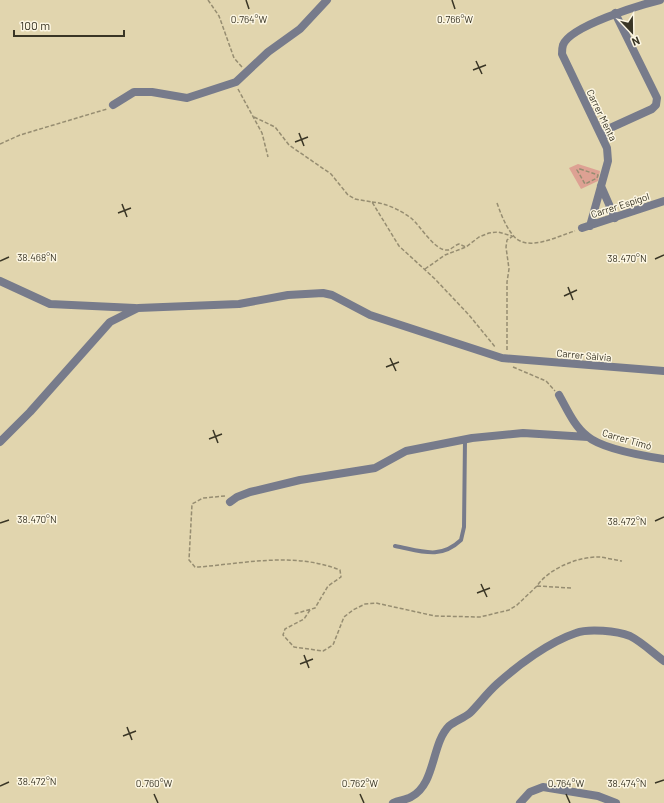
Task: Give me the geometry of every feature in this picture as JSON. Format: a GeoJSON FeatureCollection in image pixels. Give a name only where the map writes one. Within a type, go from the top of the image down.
{"type":"FeatureCollection","features":[{"type":"Feature","properties":{"kind":"street"},"geometry":{"type":"LineString","coordinates":[[113,105],[134,92],[152,92],[187,98],[236,82],[268,52],[300,29],[327,0]]}},
{"type":"Feature","properties":{"kind":"street"},"geometry":{"type":"LineString","coordinates":[[603,139],[608,129],[652,109],[656,105],[657,98],[615,13],[660,0]]}},
{"type":"Feature","properties":{"kind":"street","name":"Carrer Menta"},"geometry":{"type":"LineString","coordinates":[[590,226],[608,161],[607,148],[562,54],[563,45],[571,35],[615,13]]}},
{"type":"Feature","properties":{"kind":"street"},"geometry":{"type":"LineString","coordinates":[[595,123],[608,129]]}},
{"type":"Feature","properties":{"kind":"street"},"geometry":{"type":"LineString","coordinates":[[601,186],[615,218]]}},
{"type":"Feature","properties":{"kind":"street","name":"Carrer Espígol"},"geometry":{"type":"LineString","coordinates":[[582,228],[664,201]]}},
{"type":"Feature","properties":{"kind":"street"},"geometry":{"type":"LineString","coordinates":[[594,212],[602,208],[612,210]]}},
{"type":"Feature","properties":{"kind":"street","name":"Carrer Sàlvia"},"geometry":{"type":"LineString","coordinates":[[0,281],[50,304],[138,308],[239,304],[288,295],[323,293],[332,295],[370,315],[503,358],[664,371]]}},
{"type":"Feature","properties":{"kind":"street"},"geometry":{"type":"LineString","coordinates":[[0,442],[35,407],[110,322],[138,308]]}},
{"type":"Feature","properties":{"kind":"street","name":"Carrer Timó"},"geometry":{"type":"LineString","coordinates":[[559,395],[580,429],[588,437],[606,445],[639,455],[664,459]]}},
{"type":"Feature","properties":{"kind":"street"},"geometry":{"type":"LineString","coordinates":[[230,502],[237,496],[300,480],[375,468],[406,451],[464,440],[523,433],[588,437]]}},
{"type":"Feature","properties":{"kind":"street"},"geometry":{"type":"LineString","coordinates":[[393,803],[411,797],[422,787],[431,770],[442,736],[449,726],[469,714],[495,685],[516,668],[563,638],[577,632],[593,630],[628,635],[637,640],[664,661]]}},
{"type":"Feature","properties":{"kind":"street"},"geometry":{"type":"LineString","coordinates":[[520,803],[530,792],[543,787],[598,796],[616,803]]}},
{"type":"Feature","properties":{"kind":"lane"},"geometry":{"type":"LineString","coordinates":[[395,546],[433,553],[445,551],[461,540],[464,527],[464,440]]}},
{"type":"Feature","properties":{"kind":"path"},"geometry":{"type":"LineString","coordinates":[[208,0],[219,16],[234,58],[246,71]]}},
{"type":"Feature","properties":{"kind":"path"},"geometry":{"type":"LineString","coordinates":[[236,82],[240,93],[262,133],[268,157]]}},
{"type":"Feature","properties":{"kind":"path"},"geometry":{"type":"LineString","coordinates":[[0,144],[20,135],[95,114],[113,105]]}},
{"type":"Feature","properties":{"kind":"path"},"geometry":{"type":"LineString","coordinates":[[254,117],[274,127],[289,145],[331,174],[348,194],[355,199],[383,203],[412,219],[435,244],[444,249],[448,250],[459,244],[466,248]]}},
{"type":"Feature","properties":{"kind":"path"},"geometry":{"type":"LineString","coordinates":[[580,169],[598,175],[597,178],[585,184],[577,170],[580,169]]}},
{"type":"Feature","properties":{"kind":"path"},"geometry":{"type":"LineString","coordinates":[[372,202],[399,246],[425,269],[470,315],[492,341],[508,365],[546,381],[559,395]]}},
{"type":"Feature","properties":{"kind":"path"},"geometry":{"type":"LineString","coordinates":[[496,204],[512,236]]}},
{"type":"Feature","properties":{"kind":"path"},"geometry":{"type":"LineString","coordinates":[[425,269],[445,255],[466,248],[479,238],[489,233],[498,232],[512,236],[521,241],[539,243],[582,228]]}},
{"type":"Feature","properties":{"kind":"path"},"geometry":{"type":"LineString","coordinates":[[503,358],[507,348],[507,294],[509,269],[506,247],[507,240],[512,236]]}},
{"type":"Feature","properties":{"kind":"path"},"geometry":{"type":"LineString","coordinates":[[237,496],[222,495],[203,498],[192,504],[189,560],[195,567],[199,567],[290,558],[323,563],[340,570],[341,577],[328,586],[315,608],[294,614]]}},
{"type":"Feature","properties":{"kind":"path"},"geometry":{"type":"LineString","coordinates":[[310,610],[304,619],[285,629],[283,635],[294,648],[323,651],[333,645],[344,617],[352,610],[365,604],[376,603],[435,616],[480,617],[508,610],[517,604],[549,574],[579,560],[600,557],[622,561]]}},
{"type":"Feature","properties":{"kind":"path"},"geometry":{"type":"LineString","coordinates":[[537,586],[572,588]]}},
{"type":"Feature","properties":{"kind":"shaded area"},"geometry":{"type":"Polygon","coordinates":[[[578,164],[600,171],[598,181],[581,189],[569,168],[578,164]]]}}]}
